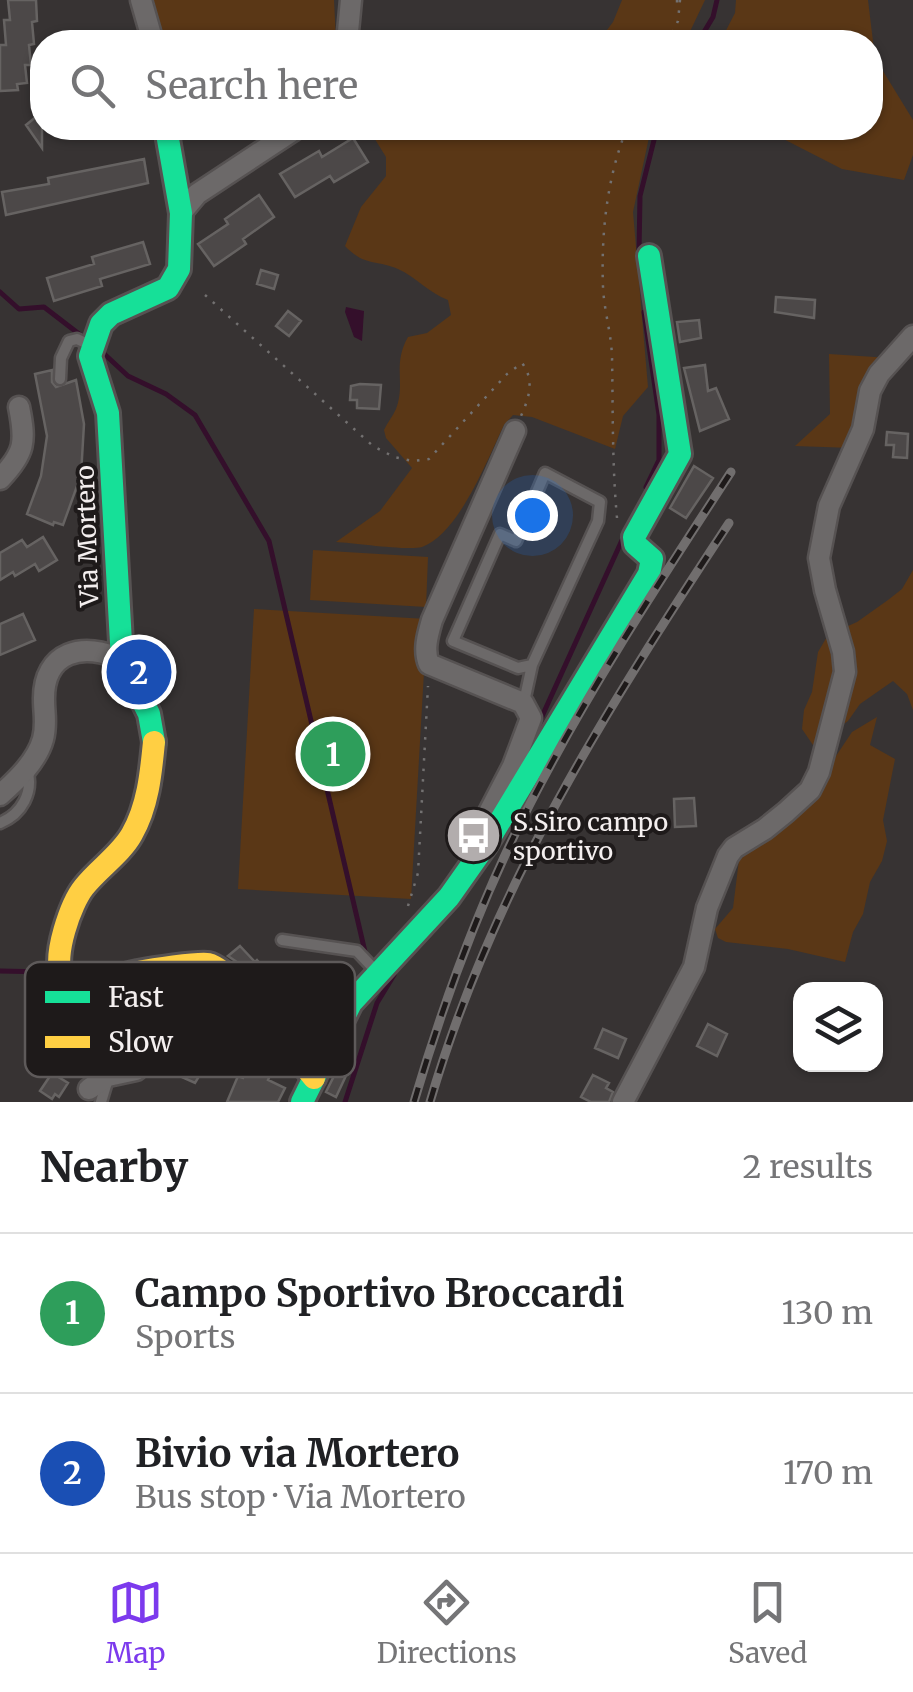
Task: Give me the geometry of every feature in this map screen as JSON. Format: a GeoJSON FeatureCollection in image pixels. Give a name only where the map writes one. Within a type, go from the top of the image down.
{"type":"FeatureCollection","features":[{"type":"Feature","properties":{"kind":"street"},"geometry":{"type":"LineString","coordinates":[[141,0],[150,30]]}},
{"type":"Feature","properties":{"kind":"street"},"geometry":{"type":"LineString","coordinates":[[348,30],[350,0]]}},
{"type":"Feature","properties":{"kind":"street"},"geometry":{"type":"LineString","coordinates":[[91,346],[101,324],[111,314],[156,295],[176,280],[182,253],[181,214],[168,140]]}},
{"type":"Feature","properties":{"kind":"street"},"geometry":{"type":"LineString","coordinates":[[181,214],[196,194],[279,140]]}},
{"type":"Feature","properties":{"kind":"street"},"geometry":{"type":"LineString","coordinates":[[355,999],[449,897],[649,574],[652,559],[635,544],[634,537],[680,454],[649,256]]}},
{"type":"Feature","properties":{"kind":"street"},"geometry":{"type":"LineString","coordinates":[[623,1102],[694,967],[707,908],[728,856],[786,812],[810,790],[820,772],[845,672],[819,558],[830,506],[863,429],[870,392],[879,374],[913,336]]}},
{"type":"Feature","properties":{"kind":"street","name":"Via Mortero"},"geometry":{"type":"LineString","coordinates":[[58,962],[60,944],[81,890],[132,835],[149,789],[154,741],[149,714],[122,660],[108,414],[94,378],[91,346]]}},
{"type":"Feature","properties":{"kind":"street"},"geometry":{"type":"LineString","coordinates":[[0,479],[18,460],[22,446],[19,407]]}},
{"type":"Feature","properties":{"kind":"street"},"geometry":{"type":"LineString","coordinates":[[484,846],[484,820],[513,766],[531,718],[524,703],[429,664],[427,638],[515,431]]}},
{"type":"Feature","properties":{"kind":"street"},"geometry":{"type":"LineString","coordinates":[[0,794],[27,768],[42,743],[47,721],[43,697],[54,665],[66,653],[93,649],[122,660]]}},
{"type":"Feature","properties":{"kind":"street"},"geometry":{"type":"LineString","coordinates":[[302,1102],[314,1078]]}},
{"type":"Feature","properties":{"kind":"lane"},"geometry":{"type":"LineString","coordinates":[[60,379],[60,358],[70,342],[77,339],[91,346]]}},
{"type":"Feature","properties":{"kind":"lane"},"geometry":{"type":"LineString","coordinates":[[524,703],[532,665],[598,521],[600,502],[545,473],[516,541],[500,534],[453,641],[518,668],[532,665]]}},
{"type":"Feature","properties":{"kind":"lane"},"geometry":{"type":"LineString","coordinates":[[0,823],[24,802],[31,781],[27,768]]}},
{"type":"Feature","properties":{"kind":"lane"},"geometry":{"type":"LineString","coordinates":[[282,940],[357,950],[386,967]]}},
{"type":"Feature","properties":{"kind":"path"},"geometry":{"type":"LineString","coordinates":[[674,30],[678,0]]}},
{"type":"Feature","properties":{"kind":"path"},"geometry":{"type":"LineString","coordinates":[[624,140],[609,190],[603,290],[612,356],[611,422],[618,523],[634,537]]}},
{"type":"Feature","properties":{"kind":"path"},"geometry":{"type":"LineString","coordinates":[[205,294],[314,396],[373,446],[394,457],[429,460],[507,374],[522,364],[529,372],[530,387],[515,431]]}},
{"type":"Feature","properties":{"kind":"path"},"geometry":{"type":"LineString","coordinates":[[418,873],[429,664]]}},
{"type":"Feature","properties":{"kind":"shaded area"},"geometry":{"type":"Polygon","coordinates":[[[146,0],[334,0],[335,30],[155,30],[146,0]]]}},
{"type":"Feature","properties":{"kind":"shaded area"},"geometry":{"type":"Polygon","coordinates":[[[622,0],[705,0],[691,30],[607,30],[622,0]]]}},
{"type":"Feature","properties":{"kind":"shaded area"},"geometry":{"type":"Polygon","coordinates":[[[736,0],[868,0],[872,30],[726,30],[735,13],[736,0]]]}},
{"type":"Feature","properties":{"kind":"shaded area"},"geometry":{"type":"Polygon","coordinates":[[[883,71],[913,120],[913,155],[904,180],[842,169],[785,140],[883,140],[883,71]]]}},
{"type":"Feature","properties":{"kind":"shaded area"},"geometry":{"type":"Polygon","coordinates":[[[375,140],[648,140],[633,212],[648,387],[623,416],[615,449],[532,417],[513,415],[504,425],[460,511],[435,539],[415,548],[336,542],[380,511],[412,468],[386,438],[384,430],[399,400],[403,347],[408,337],[427,333],[451,315],[448,300],[405,272],[364,260],[345,246],[361,207],[386,176],[386,157],[375,140]]]}},
{"type":"Feature","properties":{"kind":"shaded area"},"geometry":{"type":"Polygon","coordinates":[[[346,307],[364,311],[362,341],[354,337],[346,307]]]}},
{"type":"Feature","properties":{"kind":"shaded area"},"geometry":{"type":"Polygon","coordinates":[[[829,354],[890,358],[852,448],[795,446],[830,414],[829,354]]]}},
{"type":"Feature","properties":{"kind":"shaded area"},"geometry":{"type":"Polygon","coordinates":[[[313,550],[428,557],[426,607],[310,600],[313,550]]]}},
{"type":"Feature","properties":{"kind":"shaded area"},"geometry":{"type":"Polygon","coordinates":[[[913,570],[913,710],[907,694],[893,681],[860,704],[848,721],[813,745],[802,729],[818,652],[828,635],[857,622],[902,589],[913,570]]]}},
{"type":"Feature","properties":{"kind":"shaded area"},"geometry":{"type":"Polygon","coordinates":[[[254,609],[427,619],[411,899],[238,889],[254,609]]]}},
{"type":"Feature","properties":{"kind":"shaded area"},"geometry":{"type":"Polygon","coordinates":[[[877,717],[870,745],[895,759],[883,820],[887,841],[845,962],[718,938],[715,929],[733,908],[739,860],[808,806],[826,783],[836,756],[852,732],[877,717]]]}},
{"type":"Feature","properties":{"kind":"building"},"geometry":{"type":"Polygon","coordinates":[[[8,0],[36,0],[37,21],[32,22],[30,30],[30,65],[25,65],[27,83],[17,84],[18,90],[0,91],[0,45],[6,45],[4,20],[10,20],[8,0]]]}},
{"type":"Feature","properties":{"kind":"building"},"geometry":{"type":"Polygon","coordinates":[[[354,140],[368,162],[334,182],[330,176],[295,197],[280,174],[319,151],[322,157],[354,140]]]}},
{"type":"Feature","properties":{"kind":"building"},"geometry":{"type":"Polygon","coordinates":[[[144,159],[148,183],[6,215],[2,192],[49,184],[48,178],[144,159]]]}},
{"type":"Feature","properties":{"kind":"building"},"geometry":{"type":"Polygon","coordinates":[[[259,195],[274,217],[243,239],[246,244],[214,266],[198,244],[228,224],[225,219],[259,195]]]}},
{"type":"Feature","properties":{"kind":"building"},"geometry":{"type":"Polygon","coordinates":[[[143,242],[150,264],[100,279],[102,286],[54,301],[47,278],[94,264],[92,257],[143,242]]]}},
{"type":"Feature","properties":{"kind":"building"},"geometry":{"type":"Polygon","coordinates":[[[261,270],[278,275],[274,289],[257,284],[261,270]]]}},
{"type":"Feature","properties":{"kind":"building"},"geometry":{"type":"Polygon","coordinates":[[[776,297],[815,300],[814,318],[775,312],[776,297]]]}},
{"type":"Feature","properties":{"kind":"building"},"geometry":{"type":"Polygon","coordinates":[[[288,311],[301,321],[289,336],[276,326],[288,311]]]}},
{"type":"Feature","properties":{"kind":"building"},"geometry":{"type":"Polygon","coordinates":[[[699,320],[701,338],[680,342],[677,322],[699,320]]]}},
{"type":"Feature","properties":{"kind":"building"},"geometry":{"type":"Polygon","coordinates":[[[705,365],[708,391],[716,388],[729,419],[700,431],[684,368],[705,365]]]}},
{"type":"Feature","properties":{"kind":"building"},"geometry":{"type":"Polygon","coordinates":[[[52,370],[56,387],[76,380],[84,424],[81,475],[63,525],[27,514],[41,476],[47,436],[35,374],[52,370]]]}},
{"type":"Feature","properties":{"kind":"building"},"geometry":{"type":"Polygon","coordinates":[[[381,385],[379,409],[357,408],[357,400],[350,400],[351,386],[381,385]]]}},
{"type":"Feature","properties":{"kind":"building"},"geometry":{"type":"Polygon","coordinates":[[[887,432],[908,434],[907,458],[893,457],[894,445],[886,445],[887,432]]]}},
{"type":"Feature","properties":{"kind":"building"},"geometry":{"type":"Polygon","coordinates":[[[694,466],[713,478],[686,518],[670,508],[694,466]]]}},
{"type":"Feature","properties":{"kind":"building"},"geometry":{"type":"Polygon","coordinates":[[[43,537],[57,560],[39,571],[35,564],[0,580],[0,553],[22,540],[27,547],[43,537]]]}},
{"type":"Feature","properties":{"kind":"building"},"geometry":{"type":"Polygon","coordinates":[[[23,614],[35,640],[0,655],[0,624],[23,614]]]}},
{"type":"Feature","properties":{"kind":"building"},"geometry":{"type":"Polygon","coordinates":[[[694,798],[696,826],[675,827],[674,799],[694,798]]]}},
{"type":"Feature","properties":{"kind":"building"},"geometry":{"type":"Polygon","coordinates":[[[240,946],[255,962],[237,962],[228,956],[240,946]]]}},
{"type":"Feature","properties":{"kind":"building"},"geometry":{"type":"Polygon","coordinates":[[[708,1024],[727,1034],[717,1056],[697,1046],[708,1024]]]}},
{"type":"Feature","properties":{"kind":"building"},"geometry":{"type":"Polygon","coordinates":[[[603,1029],[626,1039],[618,1058],[595,1048],[603,1029]]]}},
{"type":"Feature","properties":{"kind":"building"},"geometry":{"type":"Polygon","coordinates":[[[593,1075],[609,1083],[606,1088],[613,1092],[609,1102],[591,1102],[581,1097],[593,1075]]]}},
{"type":"Feature","properties":{"kind":"building"},"geometry":{"type":"Polygon","coordinates":[[[49,1077],[68,1083],[59,1097],[55,1094],[52,1099],[40,1091],[49,1077]]]}},
{"type":"Feature","properties":{"kind":"building"},"geometry":{"type":"Polygon","coordinates":[[[238,1077],[269,1077],[268,1080],[285,1088],[278,1102],[227,1102],[238,1077]]]}},
{"type":"Feature","properties":{"kind":"building"},"geometry":{"type":"Polygon","coordinates":[[[334,1077],[345,1077],[336,1097],[326,1092],[334,1077]]]}},
{"type":"Feature","properties":{"kind":"waterway"},"geometry":{"type":"LineString","coordinates":[[705,30],[717,0]]}},
{"type":"Feature","properties":{"kind":"waterway"},"geometry":{"type":"LineString","coordinates":[[639,251],[640,196],[654,140]]}},
{"type":"Feature","properties":{"kind":"waterway"},"geometry":{"type":"LineString","coordinates":[[0,292],[19,309],[44,307],[83,337]]}},
{"type":"Feature","properties":{"kind":"waterway"},"geometry":{"type":"LineString","coordinates":[[644,312],[659,415],[659,460],[646,487]]}},
{"type":"Feature","properties":{"kind":"waterway"},"geometry":{"type":"LineString","coordinates":[[100,350],[128,376],[166,394],[195,415],[269,541],[366,956]]}},
{"type":"Feature","properties":{"kind":"waterway"},"geometry":{"type":"LineString","coordinates":[[539,723],[623,538]]}},
{"type":"Feature","properties":{"kind":"waterway"},"geometry":{"type":"LineString","coordinates":[[0,971],[25,972]]}},
{"type":"Feature","properties":{"kind":"waterway"},"geometry":{"type":"LineString","coordinates":[[355,1071],[377,1003],[394,975]]}},
{"type":"Feature","properties":{"kind":"waterway"},"geometry":{"type":"LineString","coordinates":[[345,1102],[353,1077]]}},
{"type":"Feature","properties":{"kind":"railway"},"geometry":{"type":"LineString","coordinates":[[414,1102],[465,950],[530,804],[601,677],[731,472]]}},
{"type":"Feature","properties":{"kind":"railway"},"geometry":{"type":"LineString","coordinates":[[430,1102],[486,947],[557,801],[640,661],[729,523]]}},
{"type":"Feature","properties":{"kind":"traffic: fast"},"geometry":{"type":"LineString","coordinates":[[154,742],[149,714],[122,660],[108,413],[90,356],[101,324],[111,314],[168,288],[179,269],[181,213],[168,140]]}},
{"type":"Feature","properties":{"kind":"traffic: fast"},"geometry":{"type":"LineString","coordinates":[[355,999],[449,897],[485,846],[649,574],[652,559],[635,544],[634,537],[680,454],[649,256]]}},
{"type":"Feature","properties":{"kind":"traffic: fast"},"geometry":{"type":"LineString","coordinates":[[302,1102],[314,1077]]}},
{"type":"Feature","properties":{"kind":"traffic: slow"},"geometry":{"type":"LineString","coordinates":[[60,962],[61,944],[79,895],[122,848],[142,812],[154,742]]}},
{"type":"Feature","properties":{"kind":"place","name":"Bivio via Mortero"},"geometry":{"type":"Point","coordinates":[139,672]}},
{"type":"Feature","properties":{"kind":"place","name":"Campo Sportivo Broccardi"},"geometry":{"type":"Point","coordinates":[333,754]}},
{"type":"Feature","properties":{"kind":"place","name":"S.Siro campo sportivo"},"geometry":{"type":"Point","coordinates":[474,836]}}]}
